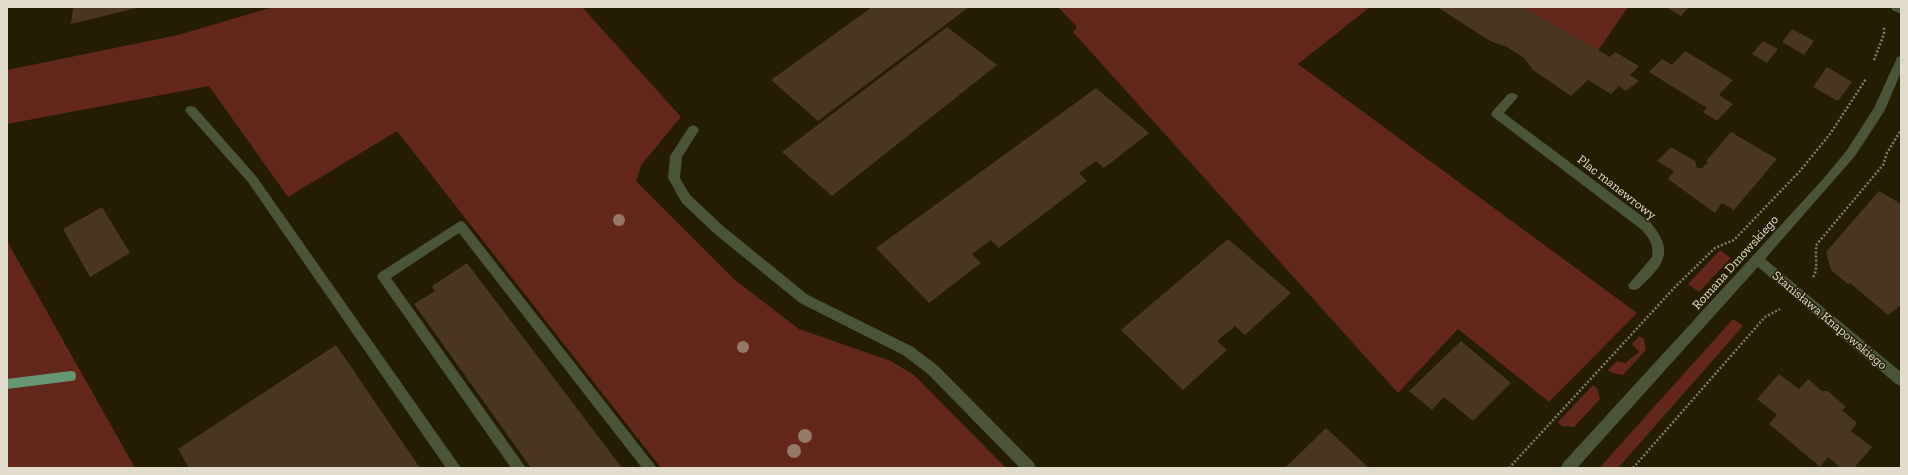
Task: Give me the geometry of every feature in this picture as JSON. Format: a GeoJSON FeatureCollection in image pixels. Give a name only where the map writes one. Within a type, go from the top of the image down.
{"type":"FeatureCollection","features":[{"type":"Feature","properties":{"kind":"street"},"geometry":{"type":"LineString","coordinates":[[1896,7],[1901,10]]}},
{"type":"Feature","properties":{"kind":"street","name":"Romana Dmowskiego"},"geometry":{"type":"LineString","coordinates":[[1568,468],[1813,199],[1851,152],[1879,110],[1901,60]]}},
{"type":"Feature","properties":{"kind":"street","name":"Plac manewrowy"},"geometry":{"type":"LineString","coordinates":[[1512,97],[1497,114],[1652,232],[1658,245],[1658,258],[1655,264],[1634,285]]}},
{"type":"Feature","properties":{"kind":"street"},"geometry":{"type":"LineString","coordinates":[[190,110],[252,179],[454,468]]}},
{"type":"Feature","properties":{"kind":"street"},"geometry":{"type":"LineString","coordinates":[[692,130],[676,156],[674,178],[686,199],[719,230],[804,299],[908,351],[933,370],[1029,468]]}},
{"type":"Feature","properties":{"kind":"street"},"geometry":{"type":"LineString","coordinates":[[519,468],[383,277],[460,226],[650,468]]}},
{"type":"Feature","properties":{"kind":"street","name":"Stanisława Knapowskiego"},"geometry":{"type":"LineString","coordinates":[[1758,260],[1901,380]]}},
{"type":"Feature","properties":{"kind":"path"},"geometry":{"type":"LineString","coordinates":[[1873,62],[1884,34],[1884,24]]}},
{"type":"Feature","properties":{"kind":"path"},"geometry":{"type":"LineString","coordinates":[[1509,468],[1675,287],[1715,248],[1734,240],[1800,171],[1830,134],[1868,75]]}},
{"type":"Feature","properties":{"kind":"shaded area"},"geometry":{"type":"Polygon","coordinates":[[[273,7],[582,7],[681,117],[642,164],[636,181],[735,280],[799,329],[891,361],[914,375],[1006,468],[661,468],[397,131],[288,197],[209,86],[7,124],[7,70],[178,35],[273,7]]]}},
{"type":"Feature","properties":{"kind":"shaded area"},"geometry":{"type":"Polygon","coordinates":[[[1058,7],[1370,7],[1298,64],[1637,313],[1549,402],[1458,329],[1398,393],[1073,32],[1077,27],[1058,7]]]}},
{"type":"Feature","properties":{"kind":"shaded area"},"geometry":{"type":"Polygon","coordinates":[[[1517,7],[1628,7],[1595,55],[1517,7]]]}},
{"type":"Feature","properties":{"kind":"shaded area"},"geometry":{"type":"Polygon","coordinates":[[[7,241],[135,468],[7,468],[7,241]]]}},
{"type":"Feature","properties":{"kind":"shaded area"},"geometry":{"type":"Polygon","coordinates":[[[1720,250],[1731,258],[1699,292],[1688,284],[1720,250]]]}},
{"type":"Feature","properties":{"kind":"shaded area"},"geometry":{"type":"Polygon","coordinates":[[[1733,319],[1743,326],[1618,468],[1603,468],[1602,465],[1733,319]]]}},
{"type":"Feature","properties":{"kind":"shaded area"},"geometry":{"type":"Polygon","coordinates":[[[1639,336],[1644,339],[1646,350],[1623,375],[1612,373],[1608,370],[1617,361],[1625,363],[1639,352],[1632,344],[1639,336]]]}},
{"type":"Feature","properties":{"kind":"shaded area"},"geometry":{"type":"Polygon","coordinates":[[[1593,385],[1597,388],[1600,399],[1574,427],[1562,426],[1558,422],[1593,385]]]}},
{"type":"Feature","properties":{"kind":"building"},"geometry":{"type":"Polygon","coordinates":[[[872,7],[969,7],[818,121],[771,80],[872,7]]]}},
{"type":"Feature","properties":{"kind":"building"},"geometry":{"type":"Polygon","coordinates":[[[1437,7],[1523,7],[1610,57],[1615,52],[1639,66],[1630,75],[1639,81],[1626,91],[1619,86],[1611,94],[1588,80],[1571,96],[1533,70],[1524,58],[1507,47],[1490,41],[1437,7]]]}},
{"type":"Feature","properties":{"kind":"building"},"geometry":{"type":"Polygon","coordinates":[[[1666,7],[1689,7],[1681,16],[1666,7]]]}},
{"type":"Feature","properties":{"kind":"building"},"geometry":{"type":"Polygon","coordinates":[[[73,8],[137,8],[71,24],[73,8]]]}},
{"type":"Feature","properties":{"kind":"building"},"geometry":{"type":"Polygon","coordinates":[[[947,27],[997,65],[832,196],[782,152],[947,27]]]}},
{"type":"Feature","properties":{"kind":"building"},"geometry":{"type":"Polygon","coordinates":[[[1792,29],[1814,41],[1804,55],[1782,42],[1792,29]]]}},
{"type":"Feature","properties":{"kind":"building"},"geometry":{"type":"Polygon","coordinates":[[[1763,41],[1778,49],[1767,63],[1752,54],[1763,41]]]}},
{"type":"Feature","properties":{"kind":"building"},"geometry":{"type":"Polygon","coordinates":[[[1685,51],[1733,80],[1719,95],[1733,104],[1717,121],[1703,112],[1707,108],[1649,72],[1662,59],[1672,65],[1685,51]]]}},
{"type":"Feature","properties":{"kind":"building"},"geometry":{"type":"Polygon","coordinates":[[[1827,67],[1852,82],[1838,101],[1813,87],[1827,67]]]}},
{"type":"Feature","properties":{"kind":"building"},"geometry":{"type":"Polygon","coordinates":[[[1096,88],[1149,133],[1104,168],[1096,161],[1079,173],[1087,181],[999,248],[991,240],[972,254],[981,263],[929,303],[876,248],[1096,88]]]}},
{"type":"Feature","properties":{"kind":"building"},"geometry":{"type":"Polygon","coordinates":[[[1731,132],[1777,159],[1734,210],[1722,203],[1715,213],[1668,179],[1674,171],[1657,161],[1671,147],[1695,161],[1697,168],[1702,168],[1708,162],[1706,161],[1731,132]]]}},
{"type":"Feature","properties":{"kind":"building"},"geometry":{"type":"Polygon","coordinates":[[[1879,191],[1901,204],[1901,305],[1888,315],[1850,283],[1848,284],[1831,270],[1826,252],[1879,191]]]}},
{"type":"Feature","properties":{"kind":"building"},"geometry":{"type":"Polygon","coordinates":[[[102,207],[130,253],[90,277],[63,229],[102,207]]]}},
{"type":"Feature","properties":{"kind":"building"},"geometry":{"type":"Polygon","coordinates":[[[1228,239],[1291,293],[1245,335],[1235,326],[1217,341],[1227,350],[1183,390],[1121,330],[1228,239]]]}},
{"type":"Feature","properties":{"kind":"building"},"geometry":{"type":"Polygon","coordinates":[[[467,263],[622,468],[531,468],[414,304],[435,291],[432,286],[467,263]]]}},
{"type":"Feature","properties":{"kind":"building"},"geometry":{"type":"Polygon","coordinates":[[[1461,341],[1511,383],[1473,421],[1444,397],[1432,410],[1409,391],[1461,341]]]}},
{"type":"Feature","properties":{"kind":"building"},"geometry":{"type":"Polygon","coordinates":[[[336,345],[420,468],[189,468],[178,449],[336,345]]]}},
{"type":"Feature","properties":{"kind":"building"},"geometry":{"type":"Polygon","coordinates":[[[1779,374],[1799,389],[1808,379],[1822,391],[1828,391],[1846,407],[1842,410],[1857,423],[1851,431],[1872,447],[1854,468],[1841,468],[1828,457],[1820,467],[1769,424],[1777,415],[1757,399],[1779,374]]]}},
{"type":"Feature","properties":{"kind":"building"},"geometry":{"type":"Polygon","coordinates":[[[1326,428],[1369,468],[1285,468],[1326,428]]]}},
{"type":"Feature","properties":{"kind":"waterway"},"geometry":{"type":"LineString","coordinates":[[7,384],[71,376]]}}]}
